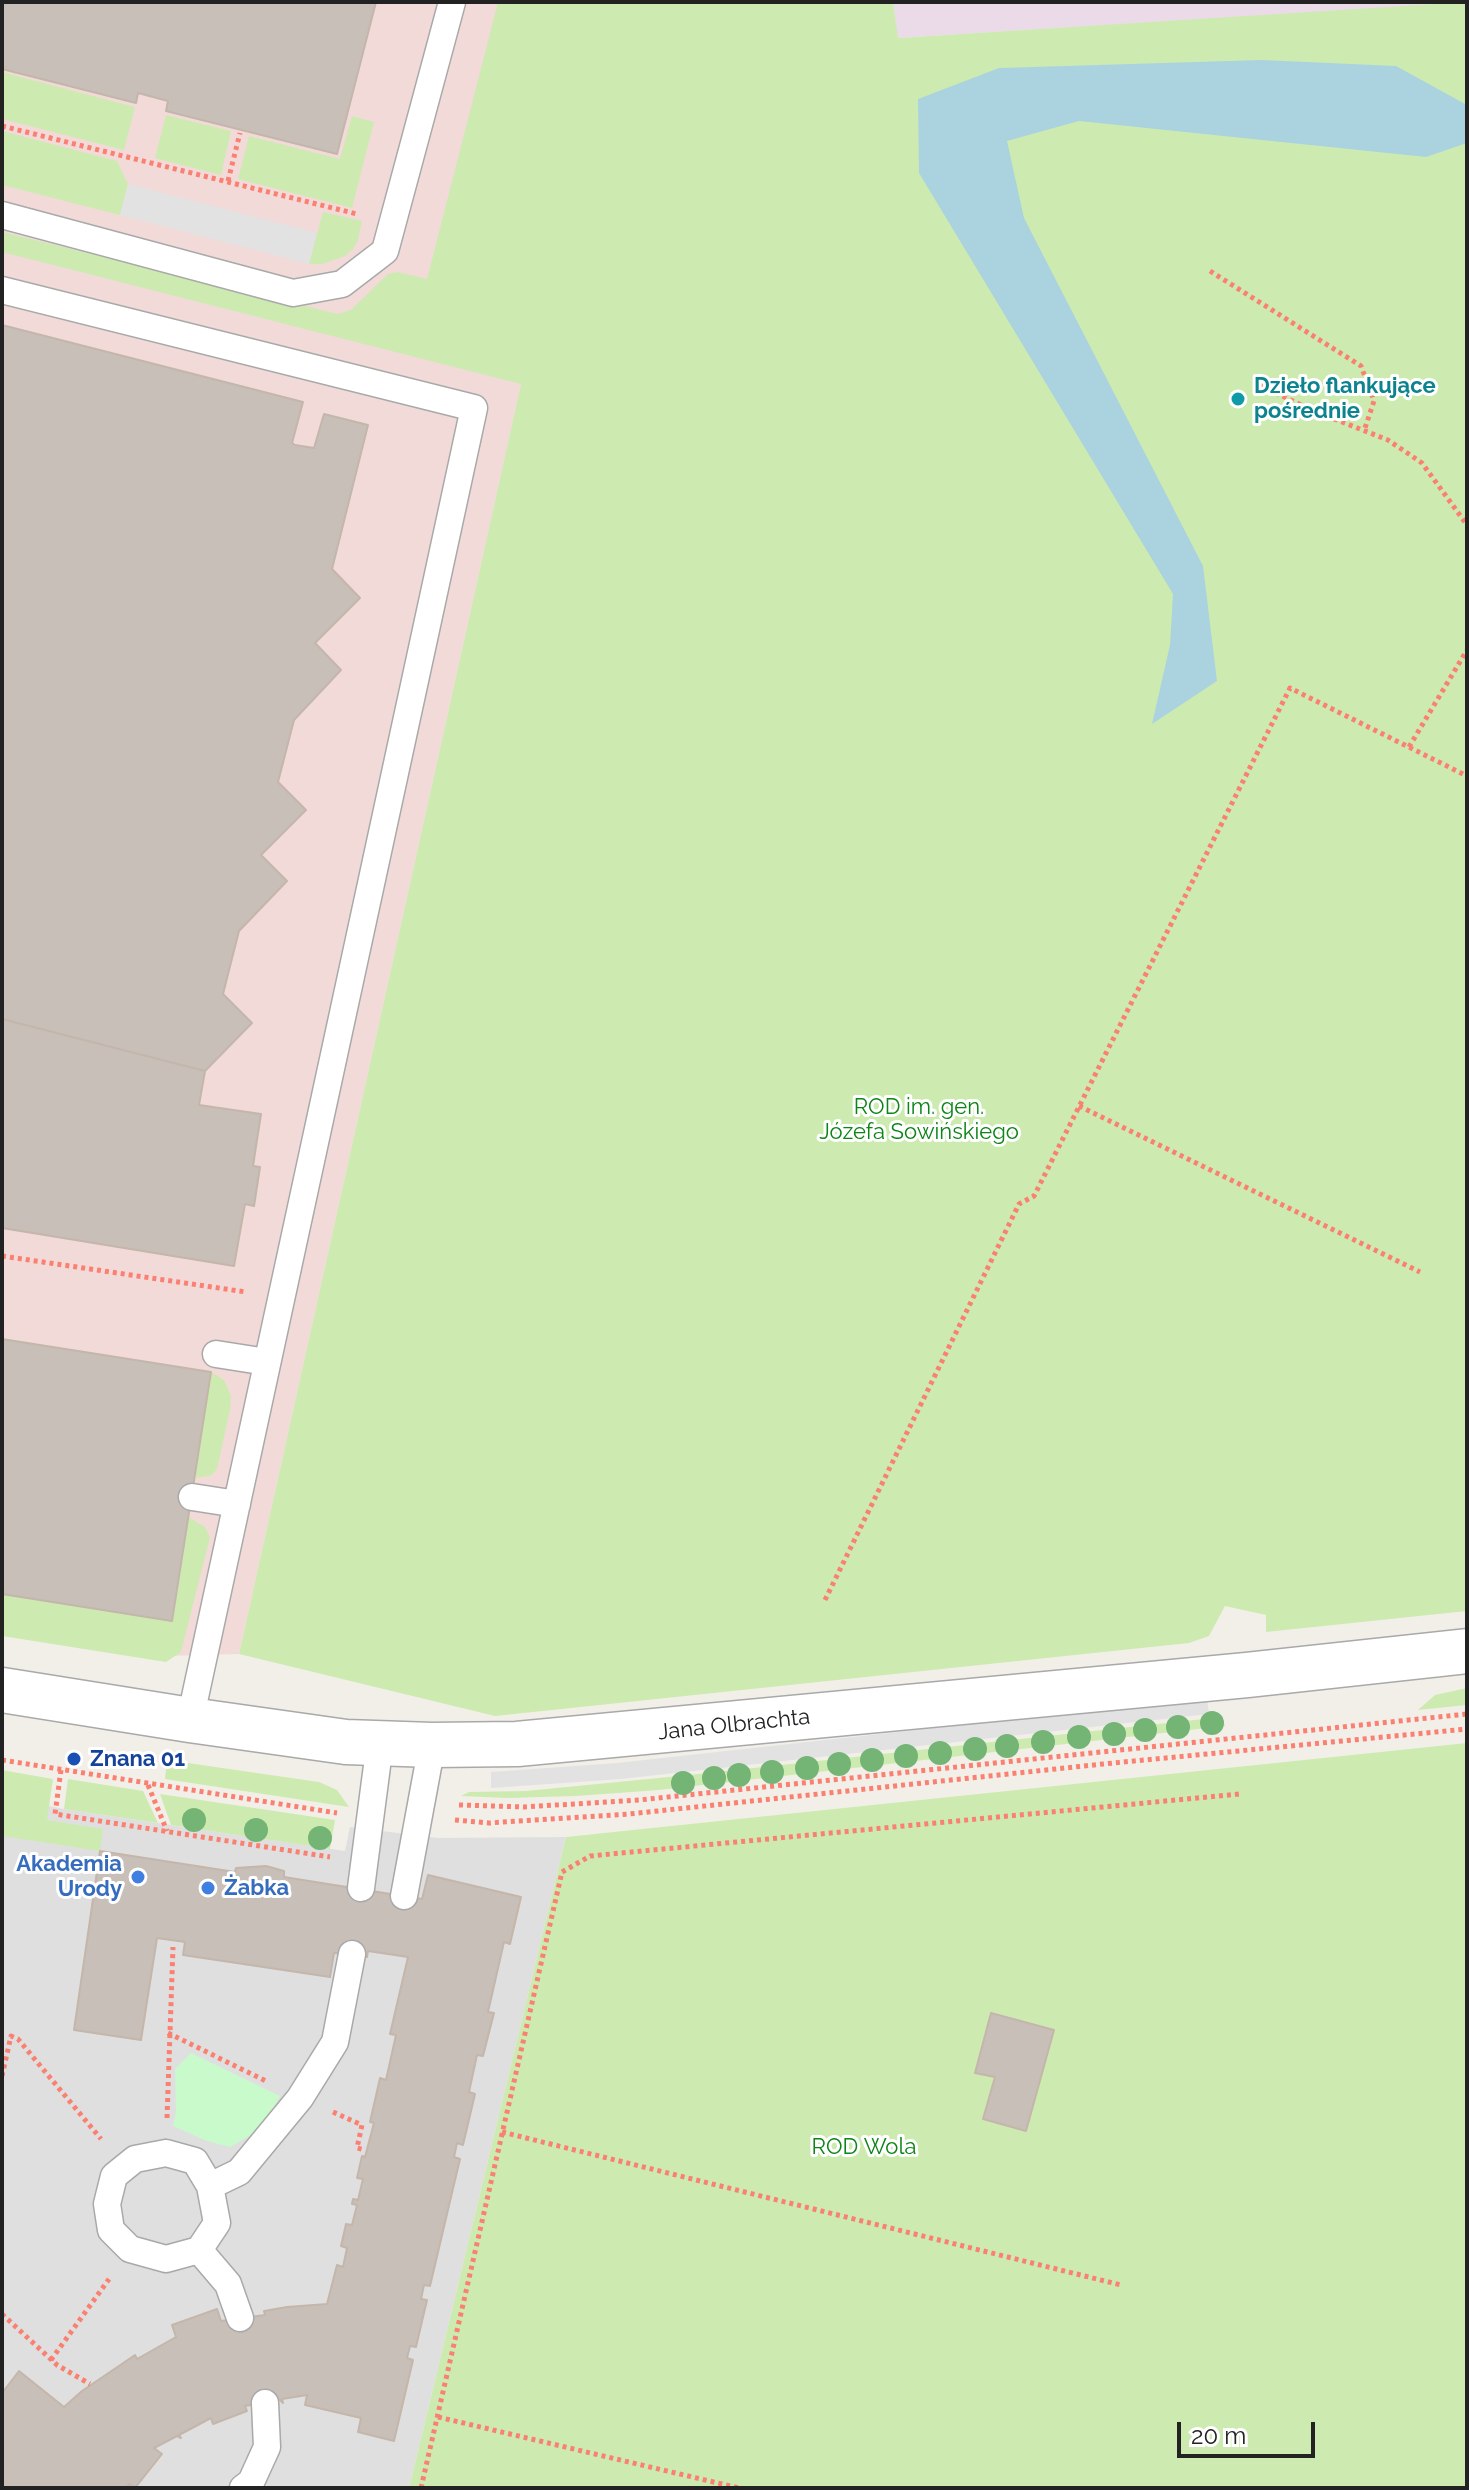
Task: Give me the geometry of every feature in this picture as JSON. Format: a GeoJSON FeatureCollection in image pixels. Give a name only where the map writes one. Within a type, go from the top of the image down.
{"type":"FeatureCollection","features":[{"type":"Feature","properties":{"kind":"street","name":"Jana Olbrachta"},"geometry":{"type":"LineString","coordinates":[[2,1690],[346,1742],[432,1745],[556,1742],[1467,1651]]}},
{"type":"Feature","properties":{"kind":"lane"},"geometry":{"type":"LineString","coordinates":[[2,215],[293,293],[342,284],[385,251],[452,2]]}},
{"type":"Feature","properties":{"kind":"lane"},"geometry":{"type":"LineString","coordinates":[[2,290],[474,408],[190,1720]]}},
{"type":"Feature","properties":{"kind":"lane"},"geometry":{"type":"LineString","coordinates":[[216,1354],[267,1362]]}},
{"type":"Feature","properties":{"kind":"lane"},"geometry":{"type":"LineString","coordinates":[[192,1497],[237,1504]]}},
{"type":"Feature","properties":{"kind":"lane"},"geometry":{"type":"LineString","coordinates":[[361,1888],[380,1743]]}},
{"type":"Feature","properties":{"kind":"lane"},"geometry":{"type":"LineString","coordinates":[[404,1896],[432,1745]]}},
{"type":"Feature","properties":{"kind":"lane"},"geometry":{"type":"LineString","coordinates":[[210,2186],[239,2172],[300,2098],[335,2042],[352,1954]]}},
{"type":"Feature","properties":{"kind":"lane"},"geometry":{"type":"LineString","coordinates":[[166,2153],[195,2161],[210,2186],[217,2223],[199,2250],[166,2259],[130,2249],[111,2230],[107,2204],[114,2176],[135,2159],[166,2153]]}},
{"type":"Feature","properties":{"kind":"lane"},"geometry":{"type":"LineString","coordinates":[[199,2250],[228,2284],[240,2318]]}},
{"type":"Feature","properties":{"kind":"lane"},"geometry":{"type":"LineString","coordinates":[[243,2488],[251,2482],[267,2447],[265,2403]]}},
{"type":"Feature","properties":{"kind":"path"},"geometry":{"type":"LineString","coordinates":[[2,126],[392,223]]}},
{"type":"Feature","properties":{"kind":"path"},"geometry":{"type":"LineString","coordinates":[[228,181],[240,133]]}},
{"type":"Feature","properties":{"kind":"path"},"geometry":{"type":"LineString","coordinates":[[1210,271],[1361,366],[1374,401],[1364,431]]}},
{"type":"Feature","properties":{"kind":"path"},"geometry":{"type":"LineString","coordinates":[[1261,386],[1388,440],[1422,463],[1467,525]]}},
{"type":"Feature","properties":{"kind":"path"},"geometry":{"type":"LineString","coordinates":[[1409,747],[1467,650]]}},
{"type":"Feature","properties":{"kind":"path"},"geometry":{"type":"LineString","coordinates":[[825,1600],[1019,1204],[1034,1196],[1290,688],[1467,776]]}},
{"type":"Feature","properties":{"kind":"path"},"geometry":{"type":"LineString","coordinates":[[1079,1106],[1420,1272]]}},
{"type":"Feature","properties":{"kind":"path"},"geometry":{"type":"LineString","coordinates":[[2,1256],[281,1297]]}},
{"type":"Feature","properties":{"kind":"path"},"geometry":{"type":"LineString","coordinates":[[421,1809],[611,1802],[1467,1714]]}},
{"type":"Feature","properties":{"kind":"path"},"geometry":{"type":"LineString","coordinates":[[421,1809],[489,1823],[629,1814],[1467,1729]]}},
{"type":"Feature","properties":{"kind":"path"},"geometry":{"type":"LineString","coordinates":[[2,1760],[338,1813],[371,1815]]}},
{"type":"Feature","properties":{"kind":"path"},"geometry":{"type":"LineString","coordinates":[[61,1770],[55,1814],[337,1858]]}},
{"type":"Feature","properties":{"kind":"path"},"geometry":{"type":"LineString","coordinates":[[148,1784],[167,1832]]}},
{"type":"Feature","properties":{"kind":"path"},"geometry":{"type":"LineString","coordinates":[[421,2488],[562,1872],[590,1856],[1239,1794]]}},
{"type":"Feature","properties":{"kind":"path"},"geometry":{"type":"LineString","coordinates":[[166,2153],[173,1947]]}},
{"type":"Feature","properties":{"kind":"path"},"geometry":{"type":"LineString","coordinates":[[2,2076],[11,2036],[18,2039],[125,2167]]}},
{"type":"Feature","properties":{"kind":"path"},"geometry":{"type":"LineString","coordinates":[[502,2132],[1121,2285]]}},
{"type":"Feature","properties":{"kind":"path"},"geometry":{"type":"LineString","coordinates":[[51,2360],[130,2249]]}},
{"type":"Feature","properties":{"kind":"path"},"geometry":{"type":"LineString","coordinates":[[2,2314],[51,2360],[90,2384]]}},
{"type":"Feature","properties":{"kind":"path"},"geometry":{"type":"LineString","coordinates":[[438,2417],[739,2488]]}},
{"type":"Feature","properties":{"kind":"shaded area"},"geometry":{"type":"Polygon","coordinates":[[[2,2],[606,2],[239,1654],[167,1656],[2,1629],[2,2]]]}},
{"type":"Feature","properties":{"kind":"shaded area"},"geometry":{"type":"Polygon","coordinates":[[[893,2],[1446,2],[1444,5],[897,38],[893,2]]]}},
{"type":"Feature","properties":{"kind":"shaded area"},"geometry":{"type":"Polygon","coordinates":[[[128,184],[317,233],[309,264],[120,215],[128,184]]]}},
{"type":"Feature","properties":{"kind":"shaded area"},"geometry":{"type":"Polygon","coordinates":[[[1207,1698],[1209,1714],[621,1779],[491,1788],[491,1772],[617,1763],[1207,1698]]]}},
{"type":"Feature","properties":{"kind":"shaded area"},"geometry":{"type":"Polygon","coordinates":[[[2,1797],[345,1851],[350,1827],[438,1838],[566,1837],[409,2488],[2,2488],[2,1797]]]}},
{"type":"Feature","properties":{"kind":"green space","name":"ROD im. gen. Józefa Sowińskiego"},"geometry":{"type":"Polygon","coordinates":[[[498,2],[893,2],[898,38],[1467,2],[1467,1611],[1266,1632],[1266,1615],[1225,1606],[1209,1636],[1189,1643],[495,1716],[239,1654],[521,384],[2,252],[2,232],[338,314],[351,310],[388,274],[397,272],[427,279],[498,2]]]}},
{"type":"Feature","properties":{"kind":"green space"},"geometry":{"type":"Polygon","coordinates":[[[2,72],[135,107],[124,150],[2,119],[2,72]]]}},
{"type":"Feature","properties":{"kind":"green space"},"geometry":{"type":"Polygon","coordinates":[[[166,115],[231,131],[221,175],[155,158],[166,115]]]}},
{"type":"Feature","properties":{"kind":"green space"},"geometry":{"type":"Polygon","coordinates":[[[352,116],[374,122],[352,208],[238,179],[249,136],[340,159],[352,116]]]}},
{"type":"Feature","properties":{"kind":"green space"},"geometry":{"type":"Polygon","coordinates":[[[2,131],[117,161],[128,184],[120,215],[2,185],[2,131]]]}},
{"type":"Feature","properties":{"kind":"green space"},"geometry":{"type":"Polygon","coordinates":[[[323,212],[362,221],[358,240],[345,256],[322,264],[309,264],[323,212]]]}},
{"type":"Feature","properties":{"kind":"green space"},"geometry":{"type":"Polygon","coordinates":[[[211,1372],[224,1380],[231,1396],[230,1410],[217,1469],[210,1476],[194,1478],[211,1372]]]}},
{"type":"Feature","properties":{"kind":"green space"},"geometry":{"type":"Polygon","coordinates":[[[188,1517],[205,1527],[210,1537],[181,1652],[166,1662],[2,1636],[2,1594],[171,1621],[188,1517]]]}},
{"type":"Feature","properties":{"kind":"green space"},"geometry":{"type":"Polygon","coordinates":[[[1467,1688],[1467,1705],[1418,1710],[1435,1695],[1467,1688]]]}},
{"type":"Feature","properties":{"kind":"green space"},"geometry":{"type":"Polygon","coordinates":[[[1222,1717],[1225,1726],[659,1790],[576,1796],[461,1796],[469,1792],[526,1791],[689,1775],[1222,1717]]]}},
{"type":"Feature","properties":{"kind":"green space","name":"ROD Wola"},"geometry":{"type":"Polygon","coordinates":[[[1467,1743],[1467,2488],[409,2488],[566,1837],[1467,1743]]]}},
{"type":"Feature","properties":{"kind":"green space"},"geometry":{"type":"Polygon","coordinates":[[[167,1760],[319,1782],[337,1790],[349,1807],[165,1779],[167,1760]]]}},
{"type":"Feature","properties":{"kind":"green space"},"geometry":{"type":"Polygon","coordinates":[[[2,1770],[53,1779],[47,1820],[103,1829],[100,1851],[2,1836],[2,1770]]]}},
{"type":"Feature","properties":{"kind":"green space"},"geometry":{"type":"Polygon","coordinates":[[[68,1779],[143,1791],[158,1823],[64,1809],[68,1779]]]}},
{"type":"Feature","properties":{"kind":"green space"},"geometry":{"type":"Polygon","coordinates":[[[160,1794],[335,1820],[330,1849],[171,1825],[160,1794]]]}},
{"type":"Feature","properties":{"kind":"green space"},"geometry":{"type":"Polygon","coordinates":[[[191,2053],[280,2096],[270,2114],[251,2135],[230,2147],[173,2126],[176,2112],[175,2069],[191,2053]]]}},
{"type":"Feature","properties":{"kind":"water"},"geometry":{"type":"Polygon","coordinates":[[[1262,60],[1396,66],[1467,105],[1467,143],[1426,157],[1079,121],[1007,141],[1024,218],[1203,566],[1217,681],[1152,724],[1170,645],[1173,594],[919,173],[918,99],[999,68],[1262,60]]]}},
{"type":"Feature","properties":{"kind":"building"},"geometry":{"type":"Polygon","coordinates":[[[2,2],[376,2],[337,154],[166,111],[168,101],[138,93],[136,103],[2,69],[2,2]]]}},
{"type":"Feature","properties":{"kind":"building"},"geometry":{"type":"Polygon","coordinates":[[[2,325],[303,402],[292,443],[295,445],[314,448],[324,414],[368,425],[332,569],[360,598],[315,643],[341,670],[294,720],[278,782],[306,810],[261,855],[287,881],[239,931],[223,994],[252,1023],[205,1071],[2,1019],[2,325]]]}},
{"type":"Feature","properties":{"kind":"building"},"geometry":{"type":"Polygon","coordinates":[[[2,1019],[205,1071],[199,1105],[261,1114],[253,1166],[260,1167],[254,1206],[245,1204],[234,1266],[2,1228],[2,1019]]]}},
{"type":"Feature","properties":{"kind":"building"},"geometry":{"type":"Polygon","coordinates":[[[2,1339],[211,1372],[172,1621],[2,1594],[2,1339]]]}},
{"type":"Feature","properties":{"kind":"building"},"geometry":{"type":"Polygon","coordinates":[[[100,1851],[235,1872],[236,1868],[266,1866],[284,1871],[284,1877],[422,1899],[428,1875],[521,1897],[510,1944],[504,1942],[488,2012],[494,2013],[483,2056],[477,2055],[469,2092],[475,2094],[463,2145],[457,2143],[454,2157],[460,2159],[430,2286],[424,2285],[421,2299],[427,2300],[416,2347],[410,2346],[407,2358],[413,2360],[394,2441],[358,2432],[361,2418],[305,2405],[307,2395],[282,2399],[283,2403],[280,2400],[245,2406],[247,2411],[213,2424],[211,2418],[179,2435],[181,2438],[177,2436],[154,2448],[162,2454],[135,2488],[129,2484],[127,2488],[2,2488],[2,2393],[19,2371],[64,2407],[135,2355],[137,2359],[176,2337],[172,2325],[217,2309],[221,2321],[265,2315],[264,2311],[287,2307],[327,2304],[337,2265],[343,2267],[347,2248],[341,2246],[346,2224],[352,2225],[357,2205],[352,2204],[353,2199],[358,2200],[363,2179],[357,2178],[374,2123],[370,2122],[380,2078],[386,2080],[396,2035],[390,2034],[408,1957],[368,1951],[367,1957],[334,1953],[330,1977],[183,1955],[185,1942],[157,1938],[141,2040],[74,2030],[100,1851]]]}},
{"type":"Feature","properties":{"kind":"building"},"geometry":{"type":"Polygon","coordinates":[[[991,2013],[1054,2030],[1026,2131],[983,2119],[995,2077],[975,2073],[991,2013]]]}},
{"type":"Feature","properties":{"kind":"place","name":"Dzieło flankujące pośrednie"},"geometry":{"type":"Point","coordinates":[1238,399]}},
{"type":"Feature","properties":{"kind":"place","name":"Znana 01"},"geometry":{"type":"Point","coordinates":[74,1759]}},
{"type":"Feature","properties":{"kind":"place","name":"Akademia Urody"},"geometry":{"type":"Point","coordinates":[138,1877]}},
{"type":"Feature","properties":{"kind":"place","name":"Żabka"},"geometry":{"type":"Point","coordinates":[208,1888]}}]}
